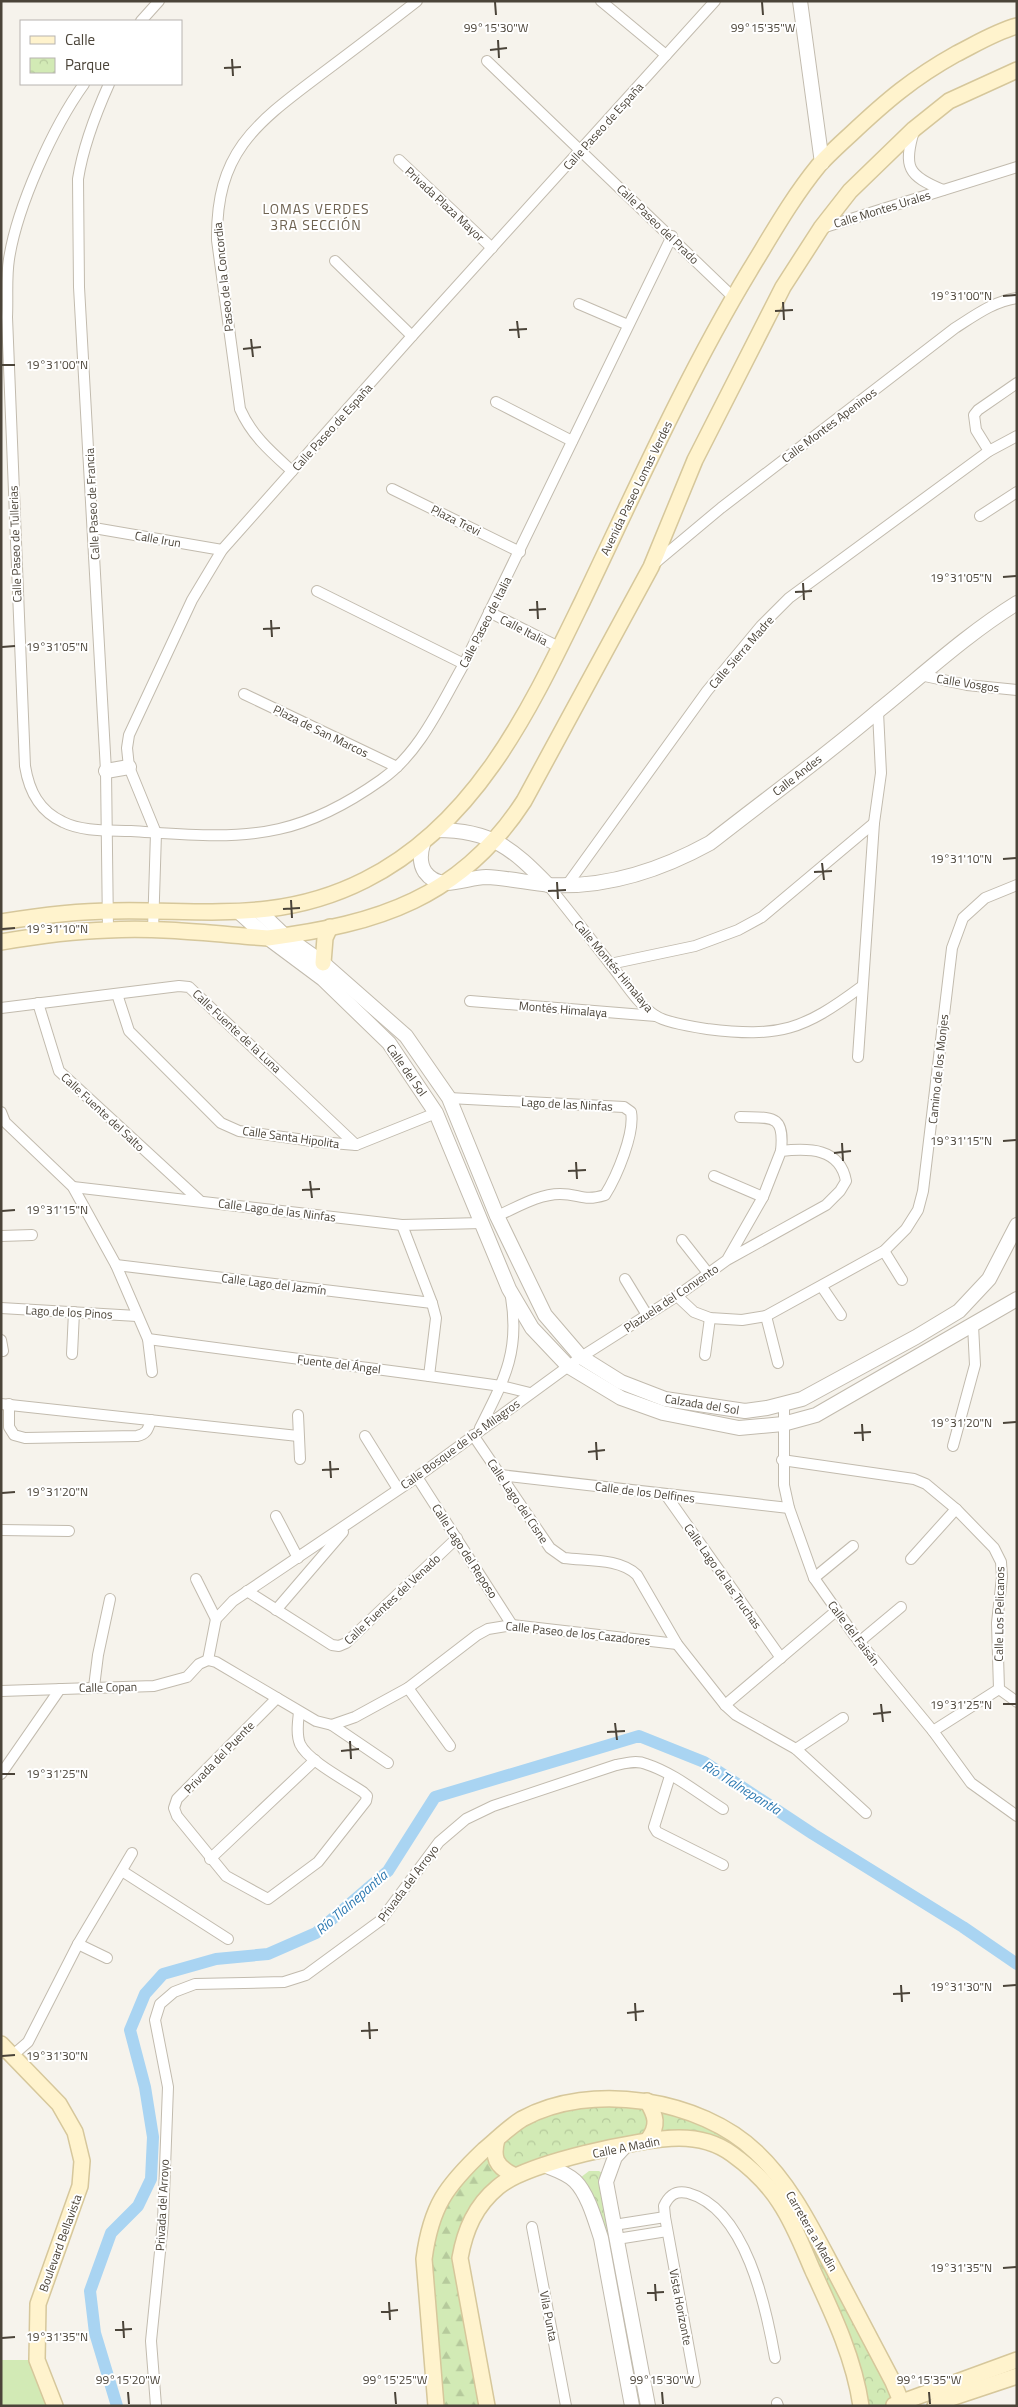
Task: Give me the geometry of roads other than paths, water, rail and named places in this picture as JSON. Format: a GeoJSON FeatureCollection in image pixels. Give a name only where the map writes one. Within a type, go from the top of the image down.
{"type":"FeatureCollection","features":[{"type":"Feature","properties":{"kind":"main road","name":"Avenida Paseo Lomas Verdes"},"geometry":{"type":"LineString","coordinates":[[1,922],[44,916],[108,911],[258,912],[326,898],[395,864],[423,844],[468,800],[488,774],[510,739],[559,647],[676,404],[734,297],[792,200],[822,163],[889,98],[920,74],[982,40],[1017,26]]}},
{"type":"Feature","properties":{"kind":"main road"},"geometry":{"type":"LineString","coordinates":[[1,942],[34,936],[108,930],[153,930],[268,938],[285,936],[375,916],[414,901],[448,883],[475,861],[495,840],[524,801],[651,566],[695,460],[783,287],[822,228],[850,191],[914,129],[949,101],[1017,70]]}},
{"type":"Feature","properties":{"kind":"main road"},"geometry":{"type":"LineString","coordinates":[[217,934],[219,913]]}},
{"type":"Feature","properties":{"kind":"main road"},"geometry":{"type":"LineString","coordinates":[[323,963],[325,938],[330,927]]}},
{"type":"Feature","properties":{"kind":"main road","name":"Boulevard Bellavista"},"geometry":{"type":"LineString","coordinates":[[1,2044],[58,2104],[75,2132],[82,2161],[80,2186],[38,2304],[37,2360],[55,2406]]}},
{"type":"Feature","properties":{"kind":"main road","name":"Carretera a Madin"},"geometry":{"type":"LineString","coordinates":[[436,2406],[424,2281],[427,2236],[433,2214],[446,2189],[497,2139],[522,2119],[567,2104],[588,2100],[647,2101],[682,2110],[735,2134],[777,2173],[812,2228],[899,2404]]}},
{"type":"Feature","properties":{"kind":"main road"},"geometry":{"type":"LineString","coordinates":[[647,2101],[655,2115],[656,2123],[654,2131],[648,2140]]}},
{"type":"Feature","properties":{"kind":"main road","name":"Calle A Madin"},"geometry":{"type":"LineString","coordinates":[[486,2406],[460,2258],[464,2237],[472,2216],[498,2187],[513,2176],[544,2165],[626,2145],[648,2140],[680,2138],[709,2142],[732,2153],[757,2175],[780,2202],[796,2232],[842,2333],[858,2384],[860,2406]]}},
{"type":"Feature","properties":{"kind":"main road"},"geometry":{"type":"LineString","coordinates":[[497,2139],[493,2152],[496,2162],[500,2168],[513,2176]]}},
{"type":"Feature","properties":{"kind":"main road"},"geometry":{"type":"LineString","coordinates":[[899,2404],[1017,2360]]}},
{"type":"Feature","properties":{"kind":"main road"},"geometry":{"type":"LineString","coordinates":[[935,2406],[1017,2376]]}},
{"type":"Feature","properties":{"kind":"street"},"geometry":{"type":"LineString","coordinates":[[142,20],[159,1]]}},
{"type":"Feature","properties":{"kind":"street","name":"Paseo de la Concordia"},"geometry":{"type":"LineString","coordinates":[[292,471],[260,442],[248,427],[240,409],[217,240],[216,214],[224,180],[242,144],[270,114],[417,1]]}},
{"type":"Feature","properties":{"kind":"street"},"geometry":{"type":"LineString","coordinates":[[601,1],[666,55]]}},
{"type":"Feature","properties":{"kind":"street","name":"Calle Paseo de España"},"geometry":{"type":"LineString","coordinates":[[153,930],[156,833],[129,767],[127,748],[129,735],[192,600],[222,550],[412,336],[715,1]]}},
{"type":"Feature","properties":{"kind":"street"},"geometry":{"type":"LineString","coordinates":[[800,1],[822,163]]}},
{"type":"Feature","properties":{"kind":"street","name":"Calle Paseo del Prado"},"geometry":{"type":"LineString","coordinates":[[488,61],[734,297]]}},
{"type":"Feature","properties":{"kind":"street","name":"Calle Paseo de Tullerias"},"geometry":{"type":"LineString","coordinates":[[83,85],[74,97],[34,176],[9,260],[7,317],[26,777],[30,790],[38,803],[51,815],[76,826],[156,833]]}},
{"type":"Feature","properties":{"kind":"street","name":"Calle Paseo de Francia"},"geometry":{"type":"LineString","coordinates":[[108,930],[106,771],[94,528],[79,287],[78,179],[80,166],[101,101],[109,85]]}},
{"type":"Feature","properties":{"kind":"street","name":"Calle Montes Urales"},"geometry":{"type":"LineString","coordinates":[[914,129],[907,152],[909,168],[915,177],[942,190]]}},
{"type":"Feature","properties":{"kind":"street","name":"Privada Plaza Mayor"},"geometry":{"type":"LineString","coordinates":[[398,160],[492,248]]}},
{"type":"Feature","properties":{"kind":"street","name":"Calle Montes Urales"},"geometry":{"type":"LineString","coordinates":[[822,228],[1017,167]]}},
{"type":"Feature","properties":{"kind":"street","name":"Calle Paseo de Italia"},"geometry":{"type":"LineString","coordinates":[[156,833],[243,835],[280,829],[339,806],[383,779],[397,767],[430,724],[464,664],[672,236]]}},
{"type":"Feature","properties":{"kind":"street"},"geometry":{"type":"LineString","coordinates":[[335,261],[412,336]]}},
{"type":"Feature","properties":{"kind":"street","name":"Calle Montes Apeninos"},"geometry":{"type":"LineString","coordinates":[[651,566],[721,508],[955,328],[991,307],[1006,300],[1017,298]]}},
{"type":"Feature","properties":{"kind":"street"},"geometry":{"type":"LineString","coordinates":[[579,304],[628,325]]}},
{"type":"Feature","properties":{"kind":"street"},"geometry":{"type":"LineString","coordinates":[[989,451],[976,430],[973,421],[974,416],[978,410],[1017,383]]}},
{"type":"Feature","properties":{"kind":"street"},"geometry":{"type":"LineString","coordinates":[[496,402],[572,441]]}},
{"type":"Feature","properties":{"kind":"street","name":"Calle Sierra Madre"},"geometry":{"type":"LineString","coordinates":[[567,885],[707,691],[761,626],[789,598],[989,451],[1017,436]]}},
{"type":"Feature","properties":{"kind":"street","name":"Plaza Trevi"},"geometry":{"type":"LineString","coordinates":[[392,489],[520,552]]}},
{"type":"Feature","properties":{"kind":"street"},"geometry":{"type":"LineString","coordinates":[[980,516],[1017,492]]}},
{"type":"Feature","properties":{"kind":"street","name":"Calle Irun"},"geometry":{"type":"LineString","coordinates":[[94,528],[222,550]]}},
{"type":"Feature","properties":{"kind":"street"},"geometry":{"type":"LineString","coordinates":[[317,591],[464,664]]}},
{"type":"Feature","properties":{"kind":"street","name":"Calle Andes"},"geometry":{"type":"LineString","coordinates":[[548,884],[567,885],[620,878],[651,871],[703,847],[878,712],[920,675],[994,617],[1017,603]]}},
{"type":"Feature","properties":{"kind":"street","name":"Calle Italia"},"geometry":{"type":"LineString","coordinates":[[489,612],[559,647]]}},
{"type":"Feature","properties":{"kind":"street","name":"Calle Vosgos"},"geometry":{"type":"LineString","coordinates":[[920,675],[967,685],[1017,690]]}},
{"type":"Feature","properties":{"kind":"street","name":"Plaza de San Marcos"},"geometry":{"type":"LineString","coordinates":[[244,694],[397,767]]}},
{"type":"Feature","properties":{"kind":"street"},"geometry":{"type":"LineString","coordinates":[[858,1057],[861,987],[874,823],[881,773],[878,712]]}},
{"type":"Feature","properties":{"kind":"street"},"geometry":{"type":"LineString","coordinates":[[106,771],[129,767]]}},
{"type":"Feature","properties":{"kind":"street"},"geometry":{"type":"LineString","coordinates":[[610,964],[695,946],[738,930],[762,918],[874,823]]}},
{"type":"Feature","properties":{"kind":"street","name":"Calle Montés Himalaya"},"geometry":{"type":"LineString","coordinates":[[437,830],[467,832],[495,840],[527,863],[548,884],[610,964],[656,1016],[697,1028],[739,1033],[774,1032],[800,1025],[827,1012],[861,987]]}},
{"type":"Feature","properties":{"kind":"street"},"geometry":{"type":"LineString","coordinates":[[423,844],[420,857],[424,870],[434,880],[448,883],[482,877],[548,884]]}},
{"type":"Feature","properties":{"kind":"street","name":"Camino de los Monjes"},"geometry":{"type":"LineString","coordinates":[[677,1296],[694,1312],[710,1318],[742,1320],[766,1316],[822,1287],[884,1251],[906,1229],[918,1210],[923,1191],[952,948],[964,918],[985,898],[1017,885]]}},
{"type":"Feature","properties":{"kind":"street","name":"Calle del Sol"},"geometry":{"type":"LineString","coordinates":[[258,912],[285,936],[323,963],[406,1036],[449,1098],[497,1216]]}},
{"type":"Feature","properties":{"kind":"street","name":"Calle del Sol"},"geometry":{"type":"LineString","coordinates":[[240,913],[268,938],[323,979],[389,1043],[436,1113],[482,1223]]}},
{"type":"Feature","properties":{"kind":"street","name":"Calle Fuente de la Luna"},"geometry":{"type":"LineString","coordinates":[[1,1008],[180,986],[189,987],[356,1145]]}},
{"type":"Feature","properties":{"kind":"street","name":"Calle Santa Hipolita"},"geometry":{"type":"LineString","coordinates":[[116,994],[129,1031],[221,1123],[239,1130],[320,1142],[356,1145],[436,1113]]}},
{"type":"Feature","properties":{"kind":"street","name":"Montés Himalaya"},"geometry":{"type":"LineString","coordinates":[[470,1001],[656,1016]]}},
{"type":"Feature","properties":{"kind":"street","name":"Calle Fuente del Salto"},"geometry":{"type":"LineString","coordinates":[[38,1003],[60,1072],[199,1200]]}},
{"type":"Feature","properties":{"kind":"street","name":"Lago de las Ninfas"},"geometry":{"type":"LineString","coordinates":[[449,1098],[624,1108],[630,1112],[633,1123],[614,1182],[605,1195],[591,1200],[559,1194],[536,1199],[497,1216]]}},
{"type":"Feature","properties":{"kind":"street"},"geometry":{"type":"LineString","coordinates":[[727,1260],[826,1205],[840,1191],[846,1181],[844,1170],[833,1156],[820,1151],[781,1151],[783,1133],[780,1124],[773,1118],[740,1117]]}},
{"type":"Feature","properties":{"kind":"street"},"geometry":{"type":"LineString","coordinates":[[3,1120],[73,1187],[116,1265],[148,1339],[152,1372]]}},
{"type":"Feature","properties":{"kind":"street","name":"Plazuela del Convento"},"geometry":{"type":"LineString","coordinates":[[568,1366],[677,1296],[727,1260],[763,1197],[781,1151]]}},
{"type":"Feature","properties":{"kind":"street"},"geometry":{"type":"LineString","coordinates":[[714,1176],[763,1197]]}},
{"type":"Feature","properties":{"kind":"street","name":"Calle Lago de las Ninfas"},"geometry":{"type":"LineString","coordinates":[[73,1187],[199,1200],[402,1225],[482,1223]]}},
{"type":"Feature","properties":{"kind":"street","name":"Calzada del Sol"},"geometry":{"type":"LineString","coordinates":[[497,1216],[545,1315],[581,1357],[621,1382],[665,1399],[745,1411],[784,1404],[818,1392],[959,1311],[989,1279],[1017,1225]]}},
{"type":"Feature","properties":{"kind":"street","name":"Calzada del Sol"},"geometry":{"type":"LineString","coordinates":[[482,1223],[509,1288],[532,1328],[568,1366],[620,1398],[663,1413],[739,1428],[783,1424],[816,1415],[1017,1299]]}},
{"type":"Feature","properties":{"kind":"street"},"geometry":{"type":"LineString","coordinates":[[402,1225],[436,1318],[429,1376]]}},
{"type":"Feature","properties":{"kind":"street"},"geometry":{"type":"LineString","coordinates":[[1,1236],[32,1235]]}},
{"type":"Feature","properties":{"kind":"street"},"geometry":{"type":"LineString","coordinates":[[682,1240],[708,1273]]}},
{"type":"Feature","properties":{"kind":"street"},"geometry":{"type":"LineString","coordinates":[[884,1251],[902,1280]]}},
{"type":"Feature","properties":{"kind":"street","name":"Calle Lago del Jazmín"},"geometry":{"type":"LineString","coordinates":[[116,1265],[432,1303]]}},
{"type":"Feature","properties":{"kind":"street"},"geometry":{"type":"LineString","coordinates":[[625,1279],[647,1315]]}},
{"type":"Feature","properties":{"kind":"street"},"geometry":{"type":"LineString","coordinates":[[822,1287],[841,1316]]}},
{"type":"Feature","properties":{"kind":"street"},"geometry":{"type":"LineString","coordinates":[[476,1432],[501,1386],[511,1361],[514,1317],[509,1288]]}},
{"type":"Feature","properties":{"kind":"street","name":"Lago de los Pinos"},"geometry":{"type":"LineString","coordinates":[[1,1308],[137,1316]]}},
{"type":"Feature","properties":{"kind":"street"},"geometry":{"type":"LineString","coordinates":[[72,1354],[74,1312]]}},
{"type":"Feature","properties":{"kind":"street"},"geometry":{"type":"LineString","coordinates":[[766,1316],[778,1363]]}},
{"type":"Feature","properties":{"kind":"street"},"geometry":{"type":"LineString","coordinates":[[706,1355],[710,1318]]}},
{"type":"Feature","properties":{"kind":"street"},"geometry":{"type":"LineString","coordinates":[[953,1446],[974,1365],[974,1325]]}},
{"type":"Feature","properties":{"kind":"street","name":"Fuente del Ángel"},"geometry":{"type":"LineString","coordinates":[[148,1339],[501,1386],[530,1393]]}},
{"type":"Feature","properties":{"kind":"street","name":"Calle Bosque de los Milagros"},"geometry":{"type":"LineString","coordinates":[[216,1619],[224,1609],[247,1591],[417,1477],[568,1366]]}},
{"type":"Feature","properties":{"kind":"street"},"geometry":{"type":"LineString","coordinates":[[151,1420],[148,1430],[138,1436],[25,1438],[14,1435],[9,1427],[5,1404],[298,1436]]}},
{"type":"Feature","properties":{"kind":"street","name":"Calle del Faisán"},"geometry":{"type":"LineString","coordinates":[[784,1404],[782,1460],[784,1485],[789,1508],[814,1578],[859,1642],[933,1731],[971,1782],[1017,1816]]}},
{"type":"Feature","properties":{"kind":"street"},"geometry":{"type":"LineString","coordinates":[[298,1414],[300,1459]]}},
{"type":"Feature","properties":{"kind":"street","name":"Calle Lago del Cisne"},"geometry":{"type":"LineString","coordinates":[[476,1432],[500,1475],[556,1555],[564,1558],[618,1564],[630,1568],[637,1575],[677,1644]]}},
{"type":"Feature","properties":{"kind":"street"},"geometry":{"type":"LineString","coordinates":[[365,1436],[398,1490]]}},
{"type":"Feature","properties":{"kind":"street","name":"Calle Los Pelicanos"},"geometry":{"type":"LineString","coordinates":[[782,1460],[914,1479],[926,1484],[956,1510],[994,1548],[1001,1562],[1002,1577],[997,1624],[999,1689]]}},
{"type":"Feature","properties":{"kind":"street","name":"Calle de los Delfines"},"geometry":{"type":"LineString","coordinates":[[500,1475],[789,1508]]}},
{"type":"Feature","properties":{"kind":"street","name":"Calle Lago del Reposo"},"geometry":{"type":"LineString","coordinates":[[417,1477],[512,1624]]}},
{"type":"Feature","properties":{"kind":"street","name":"Calle Lago de las Truchas"},"geometry":{"type":"LineString","coordinates":[[666,1494],[781,1658]]}},
{"type":"Feature","properties":{"kind":"street"},"geometry":{"type":"LineString","coordinates":[[911,1558],[956,1510]]}},
{"type":"Feature","properties":{"kind":"street"},"geometry":{"type":"LineString","coordinates":[[276,1516],[298,1558]]}},
{"type":"Feature","properties":{"kind":"street","name":"Calle Bosque de los Milagros"},"geometry":{"type":"LineString","coordinates":[[276,1610],[351,1522]]}},
{"type":"Feature","properties":{"kind":"street"},"geometry":{"type":"LineString","coordinates":[[1,1530],[69,1531]]}},
{"type":"Feature","properties":{"kind":"street","name":"Calle Fuentes del Venado"},"geometry":{"type":"LineString","coordinates":[[247,1591],[332,1645],[339,1646],[346,1643],[457,1538]]}},
{"type":"Feature","properties":{"kind":"street"},"geometry":{"type":"LineString","coordinates":[[814,1578],[853,1546]]}},
{"type":"Feature","properties":{"kind":"street"},"geometry":{"type":"LineString","coordinates":[[196,1580],[216,1619],[208,1660],[216,1662],[316,1721],[332,1725],[388,1764]]}},
{"type":"Feature","properties":{"kind":"street"},"geometry":{"type":"LineString","coordinates":[[94,1687],[98,1654],[110,1599]]}},
{"type":"Feature","properties":{"kind":"street"},"geometry":{"type":"LineString","coordinates":[[859,1642],[901,1607]]}},
{"type":"Feature","properties":{"kind":"street"},"geometry":{"type":"LineString","coordinates":[[725,1705],[836,1611]]}},
{"type":"Feature","properties":{"kind":"street","name":"Calle Paseo de los Cazadores"},"geometry":{"type":"LineString","coordinates":[[332,1725],[356,1718],[408,1688],[477,1635],[488,1629],[512,1624],[677,1644]]}},
{"type":"Feature","properties":{"kind":"street"},"geometry":{"type":"LineString","coordinates":[[677,1644],[725,1705],[736,1715],[796,1749],[866,1813]]}},
{"type":"Feature","properties":{"kind":"street","name":"Calle Copan"},"geometry":{"type":"LineString","coordinates":[[1,1691],[154,1686],[187,1677],[199,1664],[208,1660]]}},
{"type":"Feature","properties":{"kind":"street"},"geometry":{"type":"LineString","coordinates":[[408,1688],[450,1746]]}},
{"type":"Feature","properties":{"kind":"street"},"geometry":{"type":"LineString","coordinates":[[1,1774],[60,1689]]}},
{"type":"Feature","properties":{"kind":"street"},"geometry":{"type":"LineString","coordinates":[[933,1731],[999,1689],[1017,1702]]}},
{"type":"Feature","properties":{"kind":"street","name":"Privada del Puente"},"geometry":{"type":"LineString","coordinates":[[277,1698],[177,1799],[174,1808],[210,1859],[226,1876],[268,1899],[318,1862],[366,1802],[367,1796],[363,1792],[315,1760]]}},
{"type":"Feature","properties":{"kind":"street"},"geometry":{"type":"LineString","coordinates":[[210,1859],[315,1760],[300,1745],[298,1728],[300,1712]]}},
{"type":"Feature","properties":{"kind":"street"},"geometry":{"type":"LineString","coordinates":[[796,1749],[843,1718]]}},
{"type":"Feature","properties":{"kind":"street","name":"Privada del Arroyo"},"geometry":{"type":"LineString","coordinates":[[156,2406],[152,2341],[163,2222],[168,2087],[155,2020],[160,2004],[174,1992],[195,1984],[284,1982],[306,1975],[381,1920],[439,1842],[466,1819],[493,1806],[616,1765],[632,1762],[645,1763],[670,1776],[723,1809]]}},
{"type":"Feature","properties":{"kind":"street"},"geometry":{"type":"LineString","coordinates":[[670,1776],[654,1827],[657,1832],[723,1865]]}},
{"type":"Feature","properties":{"kind":"street"},"geometry":{"type":"LineString","coordinates":[[13,2055],[28,2042],[78,1944],[132,1853]]}},
{"type":"Feature","properties":{"kind":"street"},"geometry":{"type":"LineString","coordinates":[[122,1871],[228,1939]]}},
{"type":"Feature","properties":{"kind":"street"},"geometry":{"type":"LineString","coordinates":[[78,1944],[107,1958]]}},
{"type":"Feature","properties":{"kind":"street"},"geometry":{"type":"LineString","coordinates":[[626,2145],[615,2157],[606,2182],[648,2406]]}},
{"type":"Feature","properties":{"kind":"street"},"geometry":{"type":"LineString","coordinates":[[544,2165],[565,2173],[576,2181],[594,2216],[601,2238],[632,2406]]}},
{"type":"Feature","properties":{"kind":"street"},"geometry":{"type":"LineString","coordinates":[[614,2225],[664,2217],[664,2206],[667,2198],[683,2191],[706,2200],[720,2212],[749,2261],[761,2295],[775,2358]]}},
{"type":"Feature","properties":{"kind":"street","name":"Vista Horizonte"},"geometry":{"type":"LineString","coordinates":[[664,2217],[695,2382]]}},
{"type":"Feature","properties":{"kind":"street","name":"Vila Punta"},"geometry":{"type":"LineString","coordinates":[[532,2227],[566,2406]]}},
{"type":"Feature","properties":{"kind":"street"},"geometry":{"type":"LineString","coordinates":[[617,2240],[667,2232]]}},
{"type":"Feature","properties":{"kind":"waterway","name":"Río Tlalnepantla"},"geometry":{"type":"LineString","coordinates":[[117,2406],[95,2333],[90,2291],[111,2233],[138,2206],[151,2179],[153,2137],[145,2087],[130,2030],[145,1994],[163,1974],[216,1959],[268,1954],[316,1933],[388,1871],[435,1797],[639,1736],[704,1762],[813,1834],[963,1927],[1017,1964]]}},
{"type":"Feature","properties":{"kind":"district","name":"LOMAS VERDES 3RA SECCIÓN"},"geometry":{"type":"Point","coordinates":[316,216]}}]}
